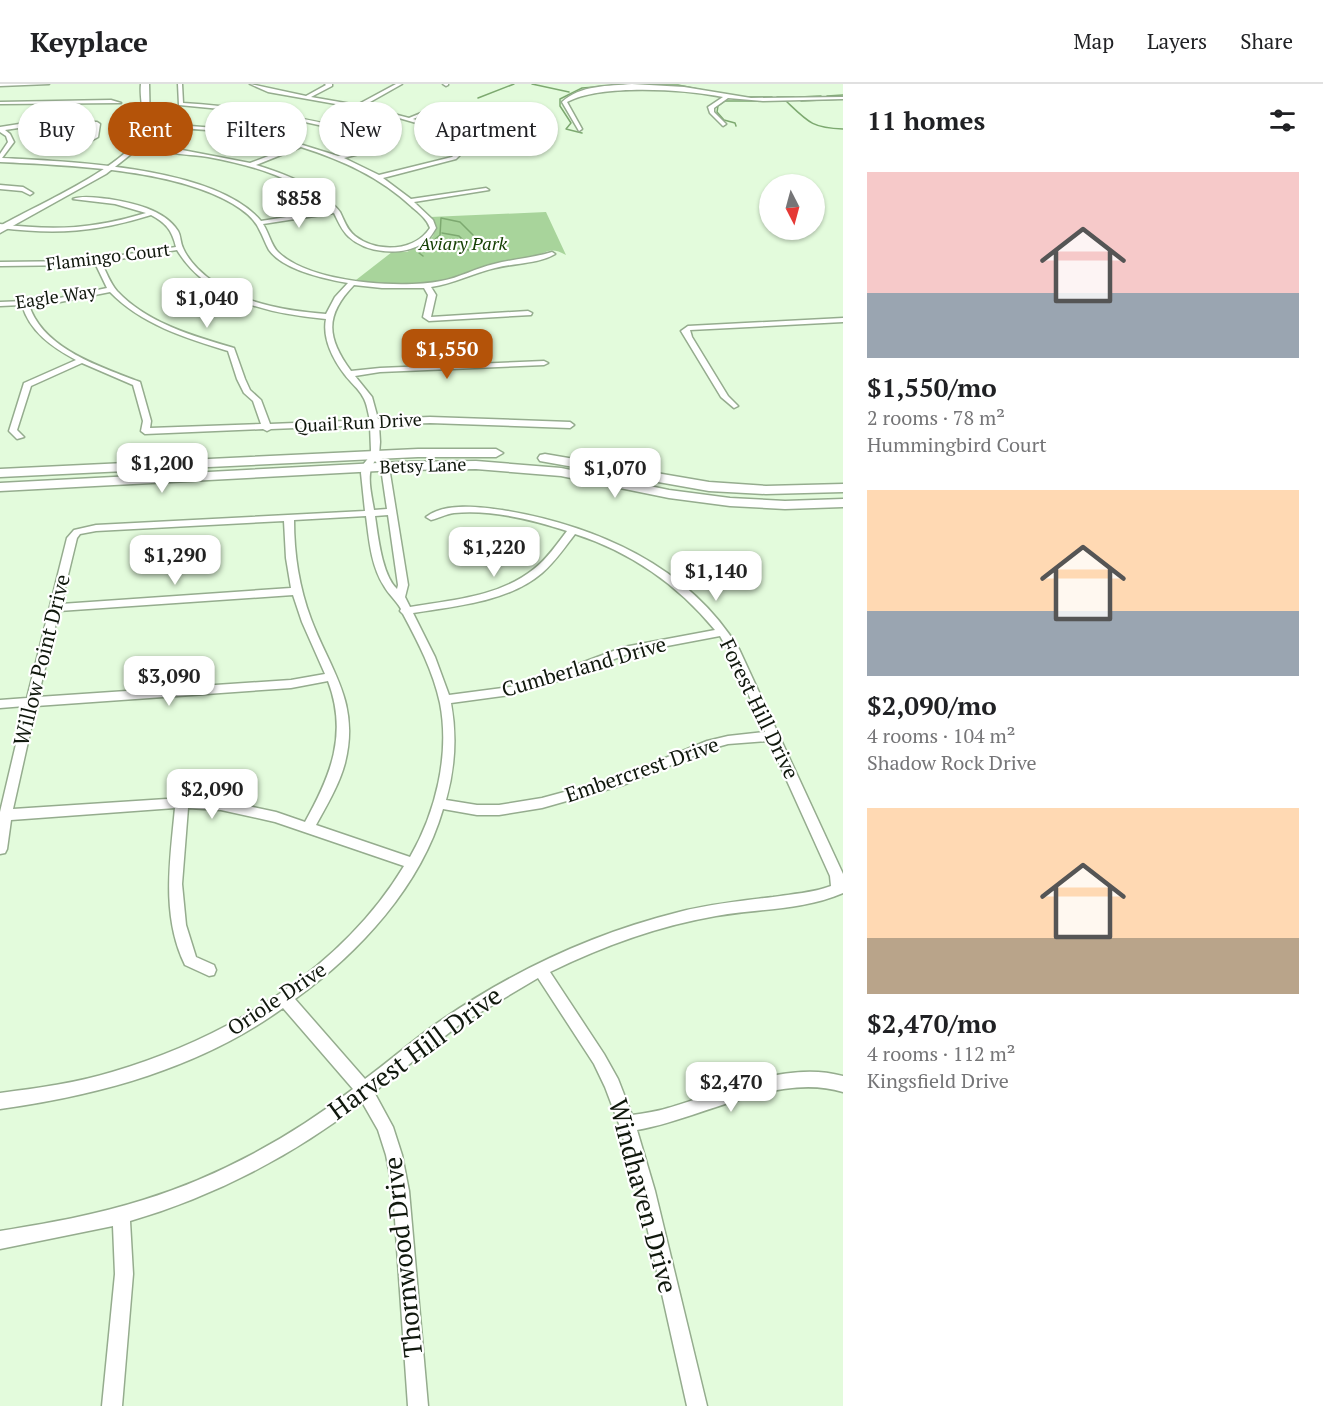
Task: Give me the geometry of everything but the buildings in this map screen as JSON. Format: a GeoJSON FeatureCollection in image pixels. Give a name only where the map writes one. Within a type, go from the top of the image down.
{"type":"FeatureCollection","features":[{"type":"Feature","properties":{"kind":"main road"},"geometry":{"type":"LineString","coordinates":[[136,84],[137,102]]}},
{"type":"Feature","properties":{"kind":"main road"},"geometry":{"type":"LineString","coordinates":[[142,102],[145,84]]}},
{"type":"Feature","properties":{"kind":"main road"},"geometry":{"type":"LineString","coordinates":[[1,226],[123,156]]}},
{"type":"Feature","properties":{"kind":"main road","name":"Betsy Lane"},"geometry":{"type":"LineString","coordinates":[[0,474],[443,452],[503,454],[584,462],[690,484],[730,488],[843,488]]}},
{"type":"Feature","properties":{"kind":"main road","name":"Betsy Lane"},"geometry":{"type":"LineString","coordinates":[[0,487],[385,467],[476,465],[561,472],[669,494],[730,502],[785,505],[843,503]]}},
{"type":"Feature","properties":{"kind":"street"},"geometry":{"type":"LineString","coordinates":[[32,84],[23,102],[115,102]]}},
{"type":"Feature","properties":{"kind":"street"},"geometry":{"type":"LineString","coordinates":[[0,85],[47,84]]}},
{"type":"Feature","properties":{"kind":"street"},"geometry":{"type":"LineString","coordinates":[[180,84],[181,104],[228,107],[304,120],[381,139],[387,145],[338,158]]}},
{"type":"Feature","properties":{"kind":"street"},"geometry":{"type":"LineString","coordinates":[[252,84],[268,91],[336,102]]}},
{"type":"Feature","properties":{"kind":"street"},"geometry":{"type":"LineString","coordinates":[[308,97],[330,85],[327,84]]}},
{"type":"Feature","properties":{"kind":"street"},"geometry":{"type":"LineString","coordinates":[[366,102],[400,84]]}},
{"type":"Feature","properties":{"kind":"street"},"geometry":{"type":"LineString","coordinates":[[579,129],[564,102],[567,97],[585,90],[609,87],[666,86],[726,97],[768,99],[843,98]]}},
{"type":"Feature","properties":{"kind":"street"},"geometry":{"type":"LineString","coordinates":[[723,124],[712,112],[711,107],[726,97]]}},
{"type":"Feature","properties":{"kind":"street"},"geometry":{"type":"LineString","coordinates":[[0,103],[18,102]]}},
{"type":"Feature","properties":{"kind":"street"},"geometry":{"type":"LineString","coordinates":[[378,177],[454,158],[461,151],[456,133],[402,116]]}},
{"type":"Feature","properties":{"kind":"street"},"geometry":{"type":"LineString","coordinates":[[0,129],[18,126]]}},
{"type":"Feature","properties":{"kind":"street"},"geometry":{"type":"LineString","coordinates":[[0,129],[8,135],[10,142],[0,159],[102,169],[166,179],[206,189],[242,207],[259,223],[267,243],[283,258],[311,271],[354,282],[391,287],[426,285],[450,281],[496,265],[552,254]]}},
{"type":"Feature","properties":{"kind":"street"},"geometry":{"type":"LineString","coordinates":[[193,154],[250,165],[303,185],[336,211],[353,238],[364,243],[400,250],[417,245],[429,236],[433,228],[431,221],[378,177],[338,158],[307,148]]}},
{"type":"Feature","properties":{"kind":"street"},"geometry":{"type":"LineString","coordinates":[[250,165],[273,156]]}},
{"type":"Feature","properties":{"kind":"street"},"geometry":{"type":"LineString","coordinates":[[0,187],[23,189],[30,193]]}},
{"type":"Feature","properties":{"kind":"street"},"geometry":{"type":"LineString","coordinates":[[409,201],[486,190]]}},
{"type":"Feature","properties":{"kind":"street"},"geometry":{"type":"LineString","coordinates":[[76,199],[114,202],[151,213],[173,227],[179,248],[206,280],[232,294],[285,312],[330,317]]}},
{"type":"Feature","properties":{"kind":"street"},"geometry":{"type":"LineString","coordinates":[[259,223],[336,211]]}},
{"type":"Feature","properties":{"kind":"street"},"geometry":{"type":"LineString","coordinates":[[1,226],[69,232],[98,229],[151,213]]}},
{"type":"Feature","properties":{"kind":"street","name":"Flamingo Court"},"geometry":{"type":"LineString","coordinates":[[0,264],[56,265],[98,262],[179,248]]}},
{"type":"Feature","properties":{"kind":"street"},"geometry":{"type":"LineString","coordinates":[[98,262],[112,289],[134,310],[168,327],[231,350],[241,379],[257,400],[267,428]]}},
{"type":"Feature","properties":{"kind":"street"},"geometry":{"type":"LineString","coordinates":[[354,282],[337,298],[330,317],[332,347],[348,374],[368,397],[374,422],[374,455],[366,468]]}},
{"type":"Feature","properties":{"kind":"street"},"geometry":{"type":"LineString","coordinates":[[426,285],[432,295],[427,317],[429,319],[528,313]]}},
{"type":"Feature","properties":{"kind":"street","name":"Eagle Way"},"geometry":{"type":"LineString","coordinates":[[0,304],[50,302],[112,289]]}},
{"type":"Feature","properties":{"kind":"street"},"geometry":{"type":"LineString","coordinates":[[25,304],[26,315],[34,326],[55,344],[83,360]]}},
{"type":"Feature","properties":{"kind":"street"},"geometry":{"type":"LineString","coordinates":[[734,405],[725,397],[688,337],[685,331],[688,328],[843,320]]}},
{"type":"Feature","properties":{"kind":"street"},"geometry":{"type":"LineString","coordinates":[[20,437],[13,431],[27,385],[83,360]]}},
{"type":"Feature","properties":{"kind":"street","name":"Quail Run Drive"},"geometry":{"type":"LineString","coordinates":[[83,360],[137,384],[147,421],[145,431],[476,420],[570,425]]}},
{"type":"Feature","properties":{"kind":"street"},"geometry":{"type":"LineString","coordinates":[[348,374],[544,363]]}},
{"type":"Feature","properties":{"kind":"street"},"geometry":{"type":"LineString","coordinates":[[374,455],[385,467]]}},
{"type":"Feature","properties":{"kind":"street","name":"Oriole Drive"},"geometry":{"type":"LineString","coordinates":[[385,467],[403,585],[400,597]]}},
{"type":"Feature","properties":{"kind":"street","name":"Oriole Drive"},"geometry":{"type":"LineString","coordinates":[[0,1101],[65,1092],[139,1071],[218,1038],[285,999],[329,966],[373,921],[414,864],[440,804],[449,756],[445,700],[436,670],[400,597],[389,587],[382,570],[373,537],[366,468]]}},
{"type":"Feature","properties":{"kind":"street"},"geometry":{"type":"LineString","coordinates":[[309,828],[335,774],[341,754],[343,717],[333,676],[308,623],[297,591],[289,550],[289,518],[392,512]]}},
{"type":"Feature","properties":{"kind":"street","name":"Forest Hill Drive"},"geometry":{"type":"LineString","coordinates":[[430,517],[441,512],[488,513],[529,518],[574,529],[614,546],[650,566],[702,607],[730,643],[837,876],[838,889]]}},
{"type":"Feature","properties":{"kind":"street","name":"Willow Point Drive"},"geometry":{"type":"LineString","coordinates":[[0,849],[5,815],[71,542],[77,532],[87,529],[289,518]]}},
{"type":"Feature","properties":{"kind":"street"},"geometry":{"type":"LineString","coordinates":[[405,611],[464,601],[507,589],[537,572],[574,529]]}},
{"type":"Feature","properties":{"kind":"street"},"geometry":{"type":"LineString","coordinates":[[55,608],[297,591]]}},
{"type":"Feature","properties":{"kind":"street","name":"Cumberland Drive"},"geometry":{"type":"LineString","coordinates":[[445,700],[510,691],[556,677],[628,650],[722,632]]}},
{"type":"Feature","properties":{"kind":"street"},"geometry":{"type":"LineString","coordinates":[[0,704],[291,684],[333,676]]}},
{"type":"Feature","properties":{"kind":"street","name":"Embercrest Drive"},"geometry":{"type":"LineString","coordinates":[[440,804],[477,810],[499,810],[542,803],[619,782],[707,745],[740,738],[773,736]]}},
{"type":"Feature","properties":{"kind":"street"},"geometry":{"type":"LineString","coordinates":[[182,803],[175,884],[179,925],[190,961],[209,970]]}},
{"type":"Feature","properties":{"kind":"street"},"geometry":{"type":"LineString","coordinates":[[5,815],[182,803],[250,810],[414,864]]}},
{"type":"Feature","properties":{"kind":"street","name":"Harvest Hill Drive"},"geometry":{"type":"LineString","coordinates":[[0,1240],[121,1216],[206,1185],[257,1160],[312,1127],[468,1010],[540,969],[618,936],[680,917],[749,904],[826,895],[838,889]]}},
{"type":"Feature","properties":{"kind":"street","name":"Windhaven Drive"},"geometry":{"type":"LineString","coordinates":[[540,969],[599,1059],[627,1124],[647,1191],[696,1406]]}},
{"type":"Feature","properties":{"kind":"street","name":"Thornwood Drive"},"geometry":{"type":"LineString","coordinates":[[285,999],[364,1090],[385,1127],[394,1155],[401,1191],[417,1406]]}},
{"type":"Feature","properties":{"kind":"street"},"geometry":{"type":"LineString","coordinates":[[627,1124],[664,1117],[723,1097],[761,1088],[823,1079],[843,1084]]}},
{"type":"Feature","properties":{"kind":"street"},"geometry":{"type":"LineString","coordinates":[[112,1406],[124,1274],[121,1216]]}},
{"type":"Feature","properties":{"kind":"green space","name":"Aviary Park"},"geometry":{"type":"Polygon","coordinates":[[[546,212],[566,255],[558,251],[548,251],[533,258],[496,263],[434,282],[395,284],[356,280],[392,252],[407,252],[433,236],[436,229],[430,217],[546,212]]]}},
{"type":"Feature","properties":{"kind":"waterway"},"geometry":{"type":"LineString","coordinates":[[478,98],[514,84]]}},
{"type":"Feature","properties":{"kind":"waterway"},"geometry":{"type":"LineString","coordinates":[[532,84],[569,92]]}},
{"type":"Feature","properties":{"kind":"waterway"},"geometry":{"type":"LineString","coordinates":[[582,133],[566,129],[571,123],[560,106],[560,99],[582,88],[621,85]]}},
{"type":"Feature","properties":{"kind":"waterway"},"geometry":{"type":"LineString","coordinates":[[640,85],[678,85],[708,91]]}},
{"type":"Feature","properties":{"kind":"waterway"},"geometry":{"type":"LineString","coordinates":[[827,96],[843,95]]}},
{"type":"Feature","properties":{"kind":"waterway"},"geometry":{"type":"LineString","coordinates":[[800,97],[821,96]]}},
{"type":"Feature","properties":{"kind":"waterway"},"geometry":{"type":"LineString","coordinates":[[741,97],[772,97]]}},
{"type":"Feature","properties":{"kind":"waterway"},"geometry":{"type":"LineString","coordinates":[[777,97],[794,97]]}},
{"type":"Feature","properties":{"kind":"waterway"},"geometry":{"type":"LineString","coordinates":[[801,101],[843,99]]}},
{"type":"Feature","properties":{"kind":"waterway"},"geometry":{"type":"LineString","coordinates":[[736,126],[735,123],[724,120],[717,112],[718,106],[725,101],[786,101],[817,125],[843,129]]}},
{"type":"Feature","properties":{"kind":"waterway"},"geometry":{"type":"LineString","coordinates":[[423,256],[419,253],[440,235],[441,218],[460,222],[473,235]]}},
{"type":"Feature","properties":{"kind":"waterway"},"geometry":{"type":"LineString","coordinates":[[442,233],[459,236],[464,241],[470,242]]}},
{"type":"Feature","properties":{"kind":"waterway"},"geometry":{"type":"LineString","coordinates":[[433,244],[469,250]]}}]}
